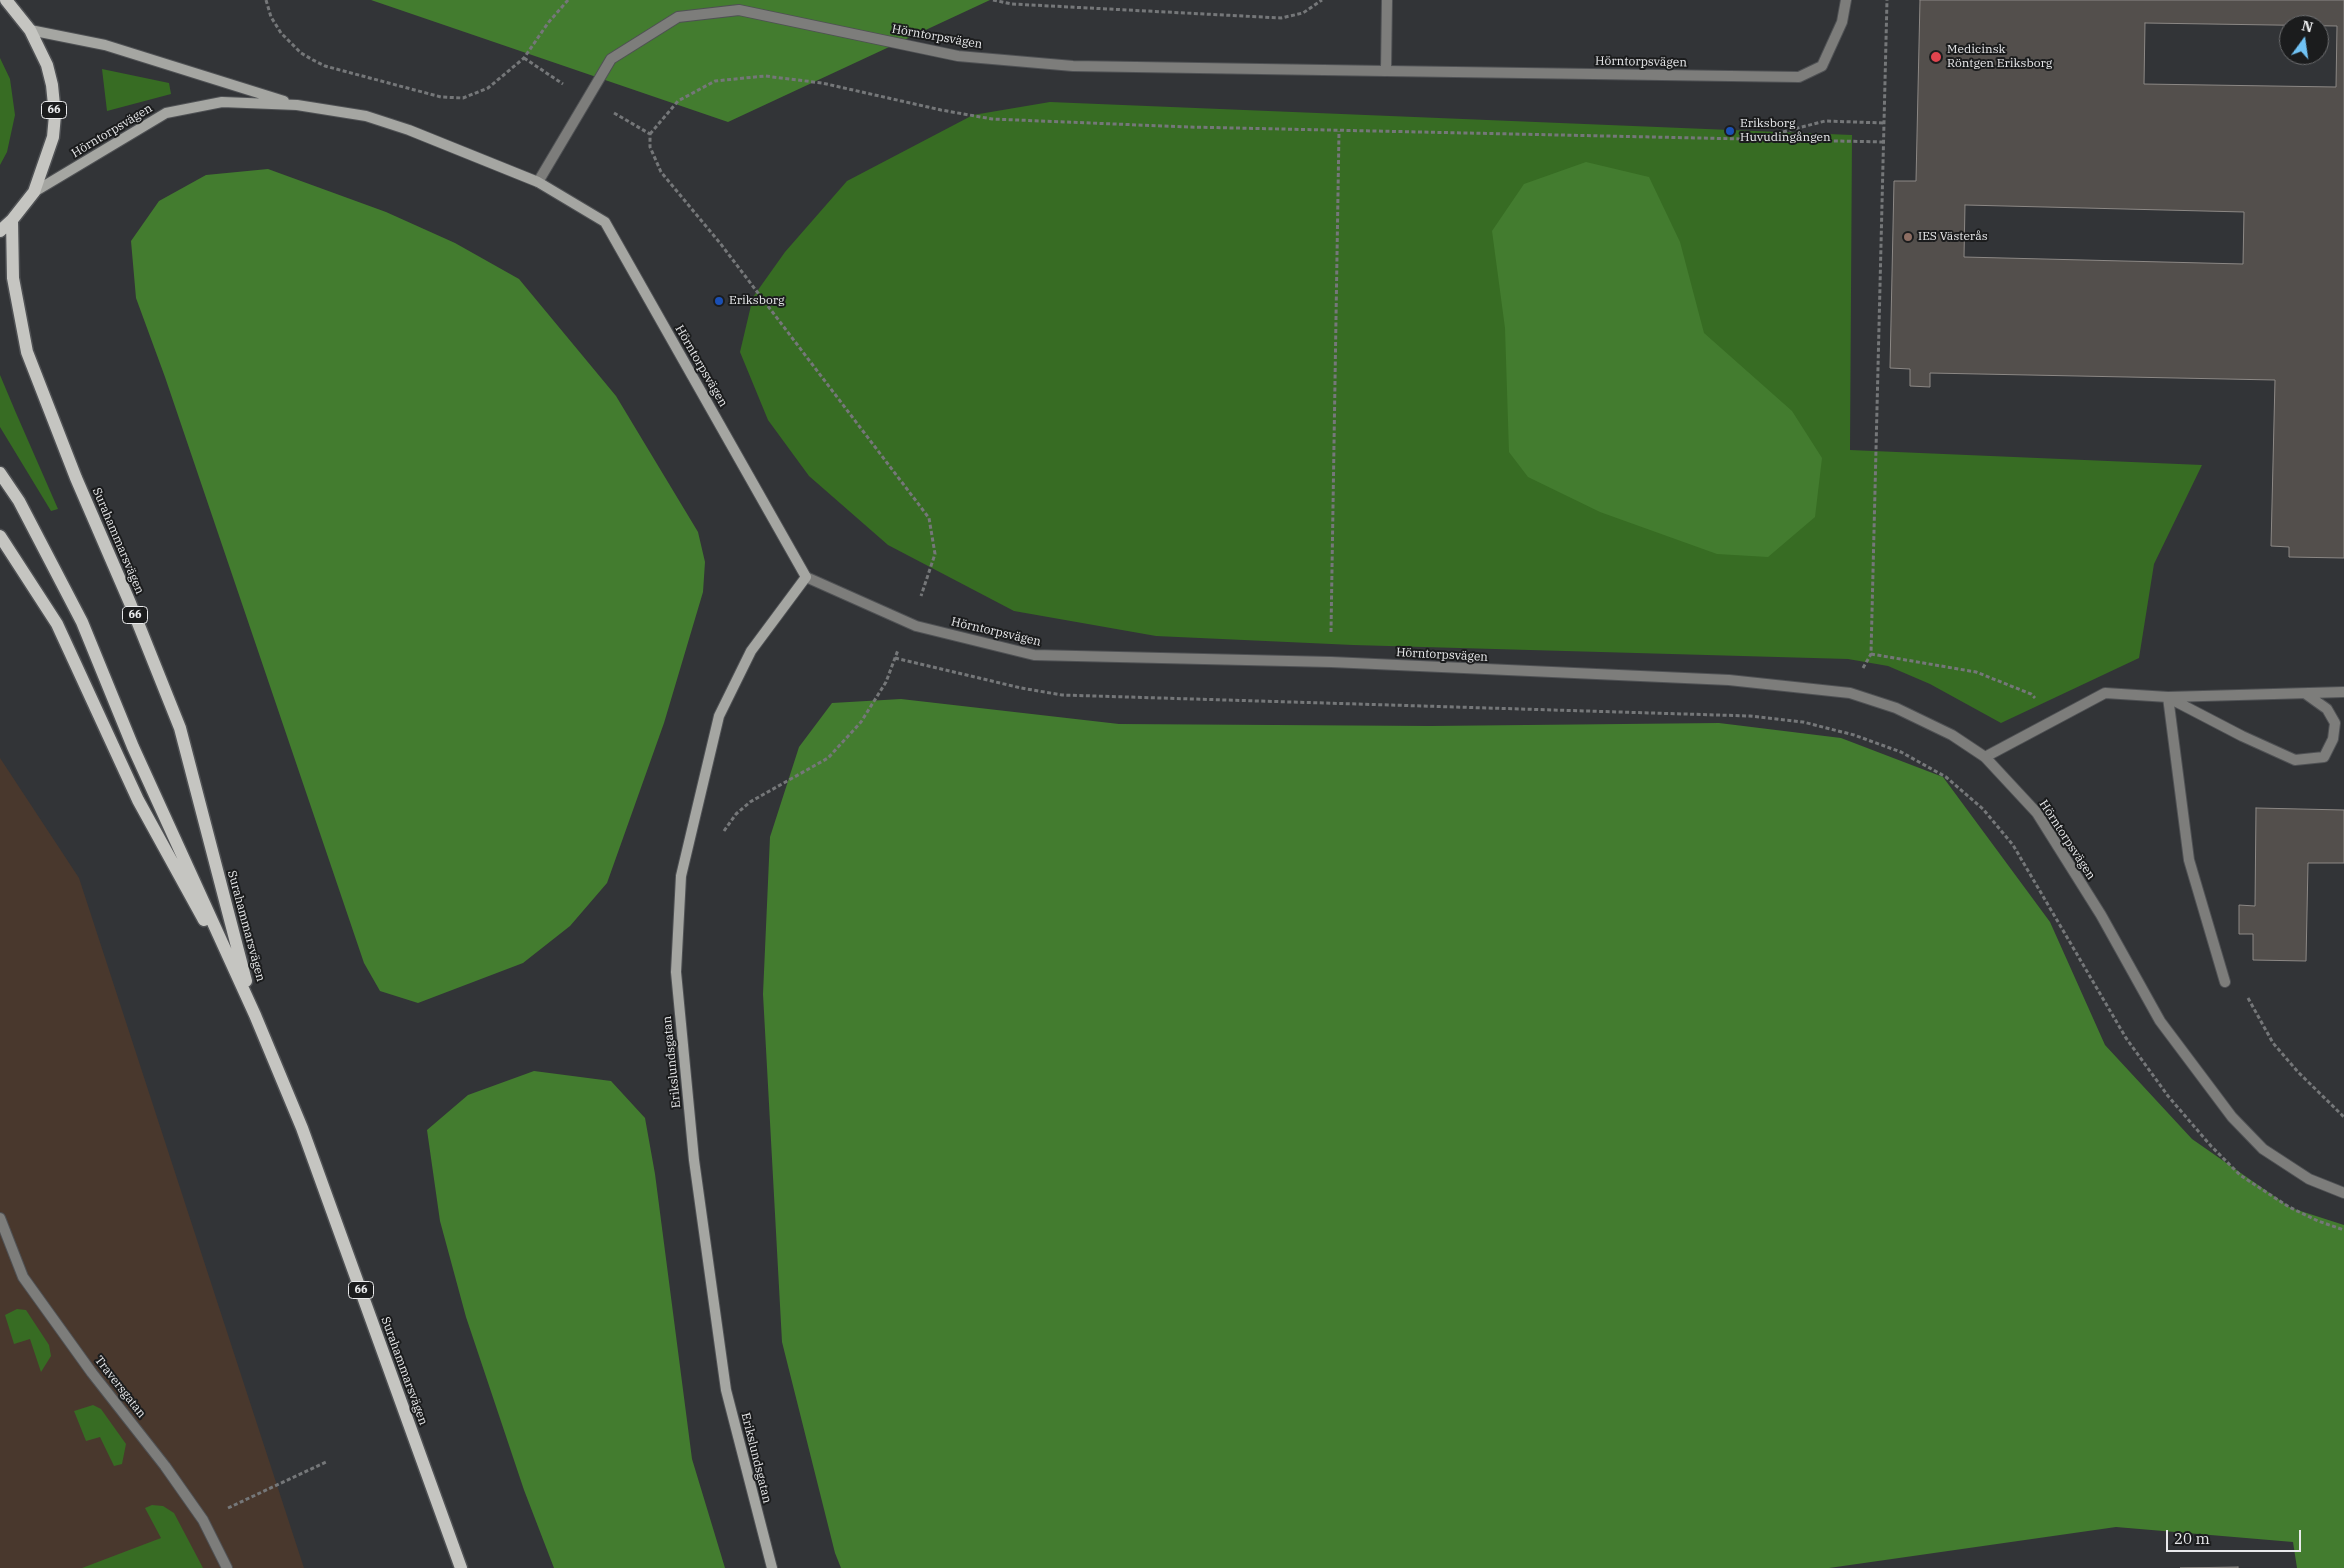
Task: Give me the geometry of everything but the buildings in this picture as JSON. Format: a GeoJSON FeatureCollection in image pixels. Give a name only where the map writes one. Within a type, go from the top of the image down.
{"type":"FeatureCollection","features":[{"type":"Feature","properties":{"kind":"main road","name":"66"},"geometry":{"type":"LineString","coordinates":[[0,231],[12,220],[34,192],[53,137],[55,115],[52,85],[47,65],[30,30],[6,0]]}},
{"type":"Feature","properties":{"kind":"main road","name":"Surahammarsvägen"},"geometry":{"type":"LineString","coordinates":[[12,220],[13,278],[27,352],[76,478],[180,728],[255,1015]]}},
{"type":"Feature","properties":{"kind":"main road","name":"Surahammarsvägen"},"geometry":{"type":"LineString","coordinates":[[0,473],[19,502],[82,622],[133,747],[255,1015],[302,1128],[461,1568]]}},
{"type":"Feature","properties":{"kind":"main road"},"geometry":{"type":"LineString","coordinates":[[0,536],[58,624],[138,800],[255,1015]]}},
{"type":"Feature","properties":{"kind":"street"},"geometry":{"type":"LineString","coordinates":[[1386,71],[1387,0]]}},
{"type":"Feature","properties":{"kind":"street","name":"Hörntorpsvägen"},"geometry":{"type":"LineString","coordinates":[[538,182],[612,59],[678,17],[739,10],[958,56],[1072,66],[1799,77],[1822,66],[1842,22],[1846,0]]}},
{"type":"Feature","properties":{"kind":"street","name":"Hörntorpsvägen"},"geometry":{"type":"LineString","coordinates":[[30,30],[105,45],[297,105]]}},
{"type":"Feature","properties":{"kind":"street","name":"Hörntorpsvägen"},"geometry":{"type":"LineString","coordinates":[[34,192],[166,114],[222,102],[297,105],[366,116],[409,130],[538,182],[605,222],[806,577],[908,622],[1034,655],[1331,662],[1729,680],[1850,693],[1896,708],[1952,735],[1985,756],[2037,813],[2101,915],[2160,1020],[2232,1117],[2263,1148],[2278,1159],[2309,1179],[2344,1193]]}},
{"type":"Feature","properties":{"kind":"street","name":"Erikslundsgatan"},"geometry":{"type":"LineString","coordinates":[[772,1568],[726,1390],[694,1160],[676,972],[681,876],[697,803],[720,716],[751,651],[806,577]]}},
{"type":"Feature","properties":{"kind":"street"},"geometry":{"type":"LineString","coordinates":[[1985,756],[2105,693],[2168,697],[2344,692]]}},
{"type":"Feature","properties":{"kind":"street"},"geometry":{"type":"LineString","coordinates":[[2168,697],[2242,736],[2295,760],[2324,757],[2333,738],[2335,723],[2327,709],[2306,694]]}},
{"type":"Feature","properties":{"kind":"street"},"geometry":{"type":"LineString","coordinates":[[2168,697],[2189,860],[2225,982]]}},
{"type":"Feature","properties":{"kind":"street","name":"Traversgatan"},"geometry":{"type":"LineString","coordinates":[[0,1218],[23,1278],[203,1520],[227,1568]]}},
{"type":"Feature","properties":{"kind":"path"},"geometry":{"type":"LineString","coordinates":[[266,0],[281,33],[301,53],[312,60],[325,66],[441,97],[463,98],[488,88],[524,58],[548,23],[568,0]]}},
{"type":"Feature","properties":{"kind":"path"},"geometry":{"type":"LineString","coordinates":[[993,0],[1012,4],[1280,18],[1304,13],[1322,0]]}},
{"type":"Feature","properties":{"kind":"path"},"geometry":{"type":"LineString","coordinates":[[1850,693],[1871,654],[1887,0]]}},
{"type":"Feature","properties":{"kind":"path"},"geometry":{"type":"LineString","coordinates":[[524,58],[547,75],[650,134]]}},
{"type":"Feature","properties":{"kind":"path"},"geometry":{"type":"LineString","coordinates":[[722,836],[736,814],[750,802],[828,758],[861,722],[886,682],[908,622],[924,589],[935,554],[930,518],[720,243],[661,172],[650,148],[650,134],[678,101],[715,81],[765,76],[822,83],[941,110],[992,119],[1339,131],[1884,142]]}},
{"type":"Feature","properties":{"kind":"path"},"geometry":{"type":"LineString","coordinates":[[1783,132],[1825,122],[1884,123]]}},
{"type":"Feature","properties":{"kind":"path"},"geometry":{"type":"LineString","coordinates":[[1331,662],[1339,131]]}},
{"type":"Feature","properties":{"kind":"path"},"geometry":{"type":"LineString","coordinates":[[1871,654],[1976,672],[2031,694],[2052,720]]}},
{"type":"Feature","properties":{"kind":"path"},"geometry":{"type":"LineString","coordinates":[[895,658],[1022,688],[1071,695],[1750,716],[1803,722],[1854,735],[1901,752],[1946,777],[1983,809],[2013,845],[2126,1038],[2168,1096],[2211,1146],[2240,1174],[2289,1207],[2318,1221],[2344,1230]]}},
{"type":"Feature","properties":{"kind":"path"},"geometry":{"type":"LineString","coordinates":[[2225,982],[2247,996],[2273,1043],[2298,1072],[2344,1117]]}},
{"type":"Feature","properties":{"kind":"path"},"geometry":{"type":"LineString","coordinates":[[203,1520],[326,1462]]}},
{"type":"Feature","properties":{"kind":"shaded area"},"geometry":{"type":"Polygon","coordinates":[[[0,758],[79,878],[304,1568],[0,1568],[0,758]]]}},
{"type":"Feature","properties":{"kind":"green space"},"geometry":{"type":"Polygon","coordinates":[[[371,0],[990,0],[728,122],[371,0]]]}},
{"type":"Feature","properties":{"kind":"green space"},"geometry":{"type":"Polygon","coordinates":[[[0,58],[10,79],[15,115],[7,152],[0,165],[0,58]]]}},
{"type":"Feature","properties":{"kind":"green space"},"geometry":{"type":"Polygon","coordinates":[[[102,69],[169,83],[171,94],[107,111],[102,69]]]}},
{"type":"Feature","properties":{"kind":"green space"},"geometry":{"type":"Polygon","coordinates":[[[1050,102],[1852,135],[1850,450],[2202,465],[2154,564],[2139,658],[2001,723],[1930,684],[1888,666],[1848,659],[1353,645],[1156,636],[1014,611],[888,545],[809,476],[768,420],[740,352],[753,297],[785,252],[847,181],[973,115],[1050,102]]]}},
{"type":"Feature","properties":{"kind":"green space"},"geometry":{"type":"Polygon","coordinates":[[[1586,162],[1649,177],[1680,242],[1704,333],[1792,411],[1822,458],[1815,517],[1768,557],[1717,554],[1600,512],[1528,477],[1509,452],[1505,328],[1492,231],[1524,184],[1586,162]]]}},
{"type":"Feature","properties":{"kind":"green space"},"geometry":{"type":"Polygon","coordinates":[[[268,169],[386,212],[455,243],[519,279],[616,396],[698,532],[705,562],[703,592],[664,723],[607,883],[570,926],[523,963],[418,1003],[380,991],[364,963],[165,377],[136,298],[131,241],[159,201],[206,175],[268,169]]]}},
{"type":"Feature","properties":{"kind":"green space"},"geometry":{"type":"Polygon","coordinates":[[[0,375],[58,509],[51,511],[0,427],[0,375]]]}},
{"type":"Feature","properties":{"kind":"green space"},"geometry":{"type":"Polygon","coordinates":[[[901,699],[1119,724],[1430,726],[1719,723],[1841,738],[1943,777],[2050,922],[2105,1045],[2192,1139],[2291,1208],[2344,1225],[2344,1568],[2297,1568],[2293,1542],[2116,1527],[1829,1568],[841,1568],[835,1553],[782,1342],[763,994],[770,837],[799,747],[832,703],[901,699]]]}},
{"type":"Feature","properties":{"kind":"green space"},"geometry":{"type":"Polygon","coordinates":[[[534,1071],[611,1081],[645,1118],[655,1174],[692,1459],[725,1568],[554,1568],[524,1490],[466,1317],[440,1221],[427,1130],[468,1095],[534,1071]]]}},
{"type":"Feature","properties":{"kind":"green space"},"geometry":{"type":"Polygon","coordinates":[[[17,1309],[26,1310],[49,1345],[51,1356],[41,1372],[30,1339],[14,1344],[5,1315],[17,1309]]]}},
{"type":"Feature","properties":{"kind":"green space"},"geometry":{"type":"Polygon","coordinates":[[[93,1405],[101,1409],[126,1444],[122,1464],[114,1466],[100,1437],[86,1441],[74,1411],[93,1405]]]}},
{"type":"Feature","properties":{"kind":"green space"},"geometry":{"type":"Polygon","coordinates":[[[152,1505],[163,1506],[174,1513],[203,1568],[82,1568],[161,1538],[145,1508],[152,1505]]]}},
{"type":"Feature","properties":{"kind":"place","name":"Medicinsk Röntgen Eriksborg"},"geometry":{"type":"Point","coordinates":[1936,57]}},
{"type":"Feature","properties":{"kind":"place","name":"Eriksborg Huvudingången"},"geometry":{"type":"Point","coordinates":[1730,131]}},
{"type":"Feature","properties":{"kind":"place","name":"IES Västerås"},"geometry":{"type":"Point","coordinates":[1908,237]}},
{"type":"Feature","properties":{"kind":"place","name":"Eriksborg"},"geometry":{"type":"Point","coordinates":[719,301]}}]}
